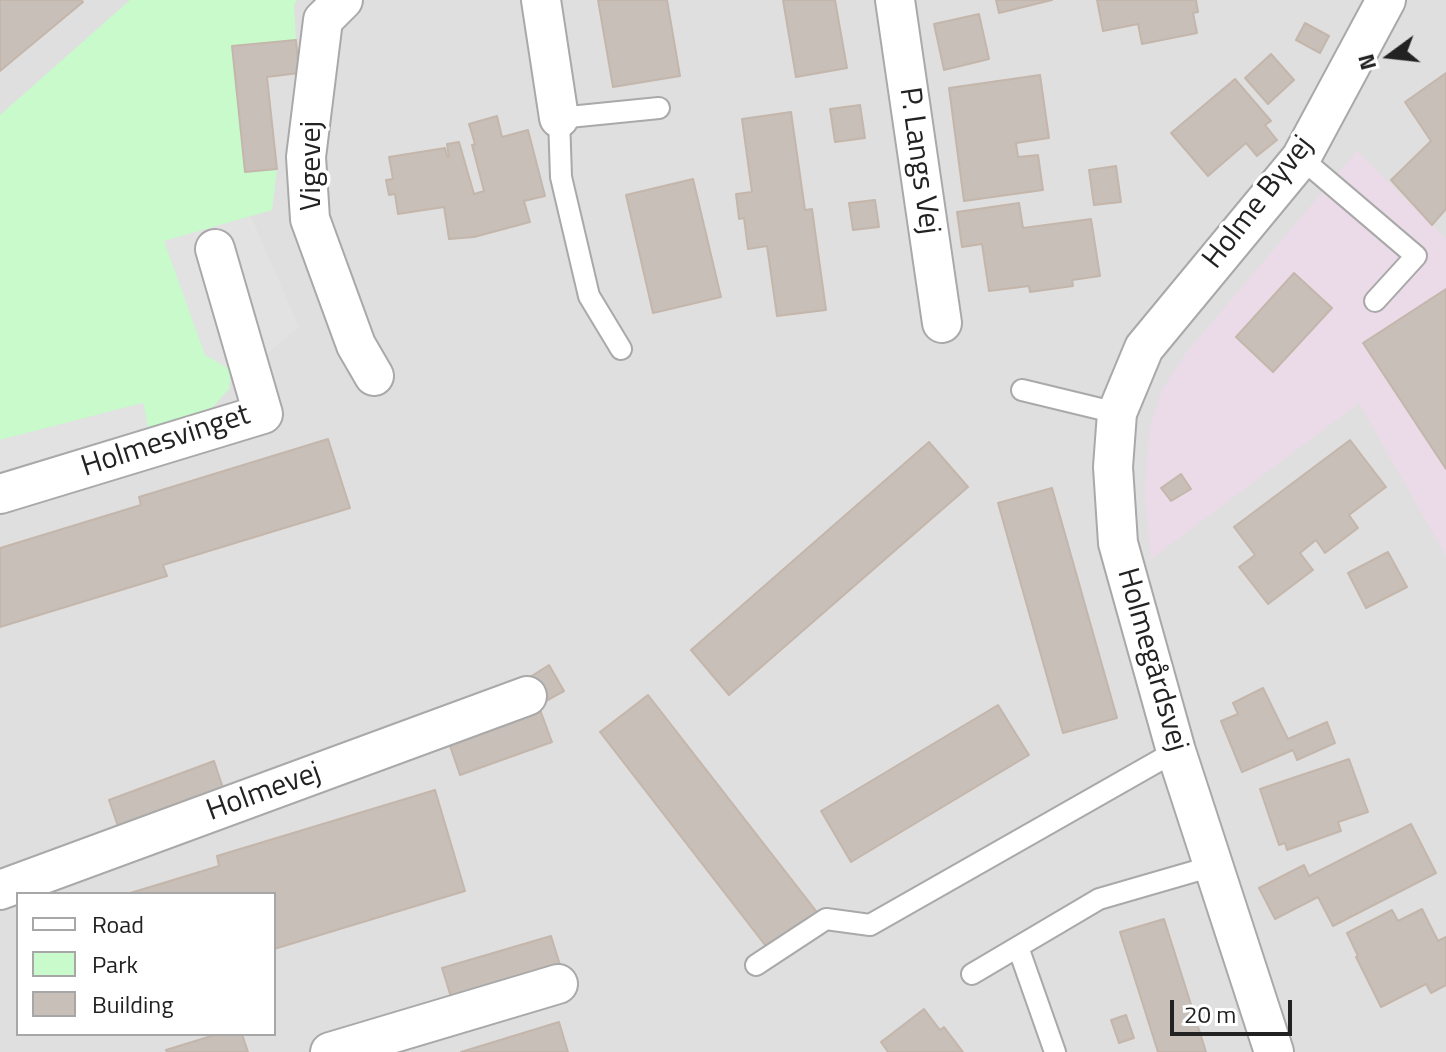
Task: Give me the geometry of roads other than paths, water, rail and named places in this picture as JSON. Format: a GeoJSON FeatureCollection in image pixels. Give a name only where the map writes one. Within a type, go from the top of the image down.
{"type":"FeatureCollection","features":[{"type":"Feature","properties":{"kind":"street","name":"Vigevej"},"geometry":{"type":"LineString","coordinates":[[343,0],[323,20],[306,157],[310,219],[356,345],[374,376]]}},
{"type":"Feature","properties":{"kind":"street"},"geometry":{"type":"LineString","coordinates":[[541,0],[559,118]]}},
{"type":"Feature","properties":{"kind":"street","name":"P. Langs Vej"},"geometry":{"type":"LineString","coordinates":[[895,0],[942,323]]}},
{"type":"Feature","properties":{"kind":"street","name":"Holme Byvej"},"geometry":{"type":"LineString","coordinates":[[1200,279],[1301,158],[1386,0]]}},
{"type":"Feature","properties":{"kind":"street","name":"Holmesvinget"},"geometry":{"type":"LineString","coordinates":[[0,494],[263,414],[215,249]]}},
{"type":"Feature","properties":{"kind":"street","name":"Holmegårdsvej"},"geometry":{"type":"LineString","coordinates":[[1200,279],[1144,348],[1117,413],[1113,467],[1118,543],[1176,751],[1274,1052]]}},
{"type":"Feature","properties":{"kind":"street","name":"Holmevej"},"geometry":{"type":"LineString","coordinates":[[0,890],[527,696]]}},
{"type":"Feature","properties":{"kind":"street"},"geometry":{"type":"LineString","coordinates":[[330,1052],[558,984]]}},
{"type":"Feature","properties":{"kind":"lane"},"geometry":{"type":"LineString","coordinates":[[621,349],[589,296],[561,177],[559,118],[659,108]]}},
{"type":"Feature","properties":{"kind":"lane"},"geometry":{"type":"LineString","coordinates":[[1301,158],[1416,256],[1375,301]]}},
{"type":"Feature","properties":{"kind":"lane"},"geometry":{"type":"LineString","coordinates":[[1022,390],[1117,413]]}},
{"type":"Feature","properties":{"kind":"lane"},"geometry":{"type":"LineString","coordinates":[[756,965],[826,919],[870,925],[1176,751]]}},
{"type":"Feature","properties":{"kind":"lane"},"geometry":{"type":"LineString","coordinates":[[972,974],[1099,899],[1213,866]]}},
{"type":"Feature","properties":{"kind":"lane"},"geometry":{"type":"LineString","coordinates":[[1018,947],[1055,1052]]}}]}
